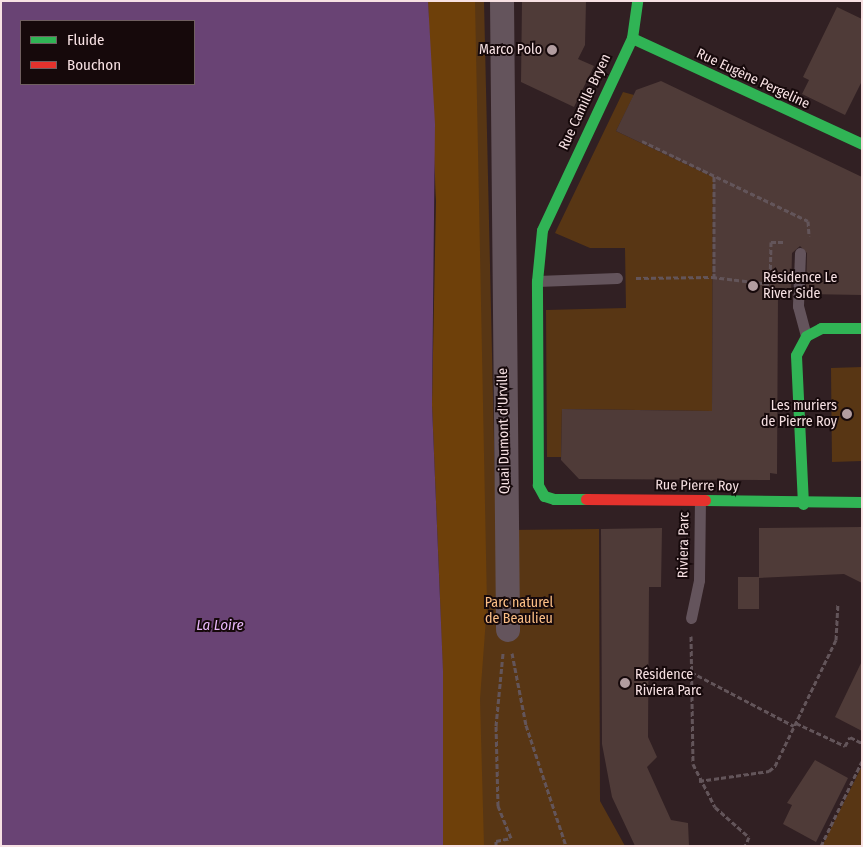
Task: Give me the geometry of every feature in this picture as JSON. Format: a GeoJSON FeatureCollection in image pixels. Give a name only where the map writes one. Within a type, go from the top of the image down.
{"type":"FeatureCollection","features":[{"type":"Feature","properties":{"kind":"street","name":"Quai Dumont d'Urville"},"geometry":{"type":"LineString","coordinates":[[502,1],[508,630]]}},
{"type":"Feature","properties":{"kind":"street","name":"Rue Camille Bryen"},"geometry":{"type":"LineString","coordinates":[[537,281],[542,230],[632,38],[636,1]]}},
{"type":"Feature","properties":{"kind":"street","name":"Rue Eugène Pergeline"},"geometry":{"type":"LineString","coordinates":[[632,38],[862,144]]}},
{"type":"Feature","properties":{"kind":"street","name":"Rue Pierre Roy"},"geometry":{"type":"LineString","coordinates":[[537,281],[538,485],[544,496],[554,499],[803,504],[862,502]]}},
{"type":"Feature","properties":{"kind":"street"},"geometry":{"type":"LineString","coordinates":[[803,504],[796,355],[806,336],[821,328],[862,328]]}},
{"type":"Feature","properties":{"kind":"lane"},"geometry":{"type":"LineString","coordinates":[[800,253],[798,306],[806,336]]}},
{"type":"Feature","properties":{"kind":"lane"},"geometry":{"type":"LineString","coordinates":[[537,281],[618,278]]}},
{"type":"Feature","properties":{"kind":"lane","name":"Riviera Parc"},"geometry":{"type":"LineString","coordinates":[[691,618],[699,580],[700,501]]}},
{"type":"Feature","properties":{"kind":"path"},"geometry":{"type":"LineString","coordinates":[[642,141],[808,221],[808,242]]}},
{"type":"Feature","properties":{"kind":"path"},"geometry":{"type":"LineString","coordinates":[[714,176],[714,278]]}},
{"type":"Feature","properties":{"kind":"path"},"geometry":{"type":"LineString","coordinates":[[618,278],[714,278],[770,284],[771,242],[790,242]]}},
{"type":"Feature","properties":{"kind":"path"},"geometry":{"type":"LineString","coordinates":[[699,781],[769,771],[795,725],[836,640],[838,603]]}},
{"type":"Feature","properties":{"kind":"path"},"geometry":{"type":"LineString","coordinates":[[691,618],[690,739],[699,781],[715,807],[749,836],[745,846]]}},
{"type":"Feature","properties":{"kind":"path"},"geometry":{"type":"LineString","coordinates":[[496,846],[496,842],[511,838],[498,806],[496,726],[508,630]]}},
{"type":"Feature","properties":{"kind":"path"},"geometry":{"type":"LineString","coordinates":[[508,630],[526,725],[566,846]]}},
{"type":"Feature","properties":{"kind":"path"},"geometry":{"type":"LineString","coordinates":[[690,672],[795,725],[845,746],[850,737],[862,743]]}},
{"type":"Feature","properties":{"kind":"path"},"geometry":{"type":"LineString","coordinates":[[821,846],[862,761]]}},
{"type":"Feature","properties":{"kind":"green space","name":"Parc naturel de Beaulieu"},"geometry":{"type":"Polygon","coordinates":[[[428,1],[484,1],[496,530],[599,529],[600,801],[625,846],[443,846],[436,201],[428,1]]]}},
{"type":"Feature","properties":{"kind":"green space"},"geometry":{"type":"Polygon","coordinates":[[[623,92],[634,95],[616,131],[713,177],[712,411],[562,409],[561,457],[547,457],[546,310],[626,308],[625,248],[590,248],[555,233],[623,92]]]}},
{"type":"Feature","properties":{"kind":"green space","name":"Les muriers de Pierre Roy"},"geometry":{"type":"Polygon","coordinates":[[[862,367],[862,461],[832,462],[831,368],[862,367]]]}},
{"type":"Feature","properties":{"kind":"green space"},"geometry":{"type":"Polygon","coordinates":[[[862,766],[862,846],[822,846],[862,766]]]}},
{"type":"Feature","properties":{"kind":"shaded area"},"geometry":{"type":"Polygon","coordinates":[[[428,1],[475,1],[487,605],[480,699],[484,846],[443,846],[443,671],[432,405],[436,201],[428,1]]]}},
{"type":"Feature","properties":{"kind":"water","name":"La Loire"},"geometry":{"type":"Polygon","coordinates":[[[1,1],[428,1],[435,124],[432,405],[443,671],[443,846],[1,846],[1,1]]]}},
{"type":"Feature","properties":{"kind":"building","name":"Marco Polo"},"geometry":{"type":"Polygon","coordinates":[[[522,1],[586,1],[585,45],[578,59],[594,66],[574,107],[521,82],[522,1]]]}},
{"type":"Feature","properties":{"kind":"building"},"geometry":{"type":"Polygon","coordinates":[[[837,7],[862,19],[862,81],[845,115],[802,94],[809,80],[803,77],[837,7]]]}},
{"type":"Feature","properties":{"kind":"building","name":"Résidence Le River Side"},"geometry":{"type":"Polygon","coordinates":[[[661,81],[862,177],[862,295],[806,294],[807,253],[800,246],[792,253],[791,294],[778,294],[777,474],[770,473],[770,480],[579,479],[561,460],[562,409],[712,411],[713,177],[616,131],[636,90],[661,81]]]}},
{"type":"Feature","properties":{"kind":"building"},"geometry":{"type":"Polygon","coordinates":[[[862,527],[862,583],[844,574],[759,578],[759,528],[862,527]]]}},
{"type":"Feature","properties":{"kind":"building","name":"Résidence Riviera Parc"},"geometry":{"type":"Polygon","coordinates":[[[662,528],[661,587],[649,587],[648,737],[657,757],[647,767],[671,820],[688,823],[689,846],[635,846],[612,797],[602,744],[601,529],[662,528]]]}},
{"type":"Feature","properties":{"kind":"building"},"geometry":{"type":"Polygon","coordinates":[[[738,577],[759,577],[759,609],[738,609],[738,577]]]}},
{"type":"Feature","properties":{"kind":"building"},"geometry":{"type":"Polygon","coordinates":[[[862,661],[862,731],[835,717],[862,661]]]}},
{"type":"Feature","properties":{"kind":"building"},"geometry":{"type":"Polygon","coordinates":[[[815,760],[848,778],[816,842],[783,824],[792,805],[787,803],[815,760]]]}},
{"type":"Feature","properties":{"kind":"traffic: fast"},"geometry":{"type":"LineString","coordinates":[[586,499],[554,499],[544,496],[538,485],[537,281],[542,230],[632,38],[637,1]]}},
{"type":"Feature","properties":{"kind":"traffic: fast"},"geometry":{"type":"LineString","coordinates":[[632,38],[862,144]]}},
{"type":"Feature","properties":{"kind":"traffic: fast"},"geometry":{"type":"LineString","coordinates":[[803,504],[796,355],[806,336],[821,328],[862,328]]}},
{"type":"Feature","properties":{"kind":"traffic: fast"},"geometry":{"type":"LineString","coordinates":[[705,500],[862,502]]}},
{"type":"Feature","properties":{"kind":"traffic: jam"},"geometry":{"type":"LineString","coordinates":[[586,499],[705,500]]}},
{"type":"Feature","properties":{"kind":"place","name":"Marco Polo"},"geometry":{"type":"Point","coordinates":[552,50]}},
{"type":"Feature","properties":{"kind":"place","name":"Résidence Le River Side"},"geometry":{"type":"Point","coordinates":[753,286]}},
{"type":"Feature","properties":{"kind":"place","name":"Les muriers de Pierre Roy"},"geometry":{"type":"Point","coordinates":[847,414]}},
{"type":"Feature","properties":{"kind":"place","name":"Résidence Riviera Parc"},"geometry":{"type":"Point","coordinates":[625,683]}}]}
